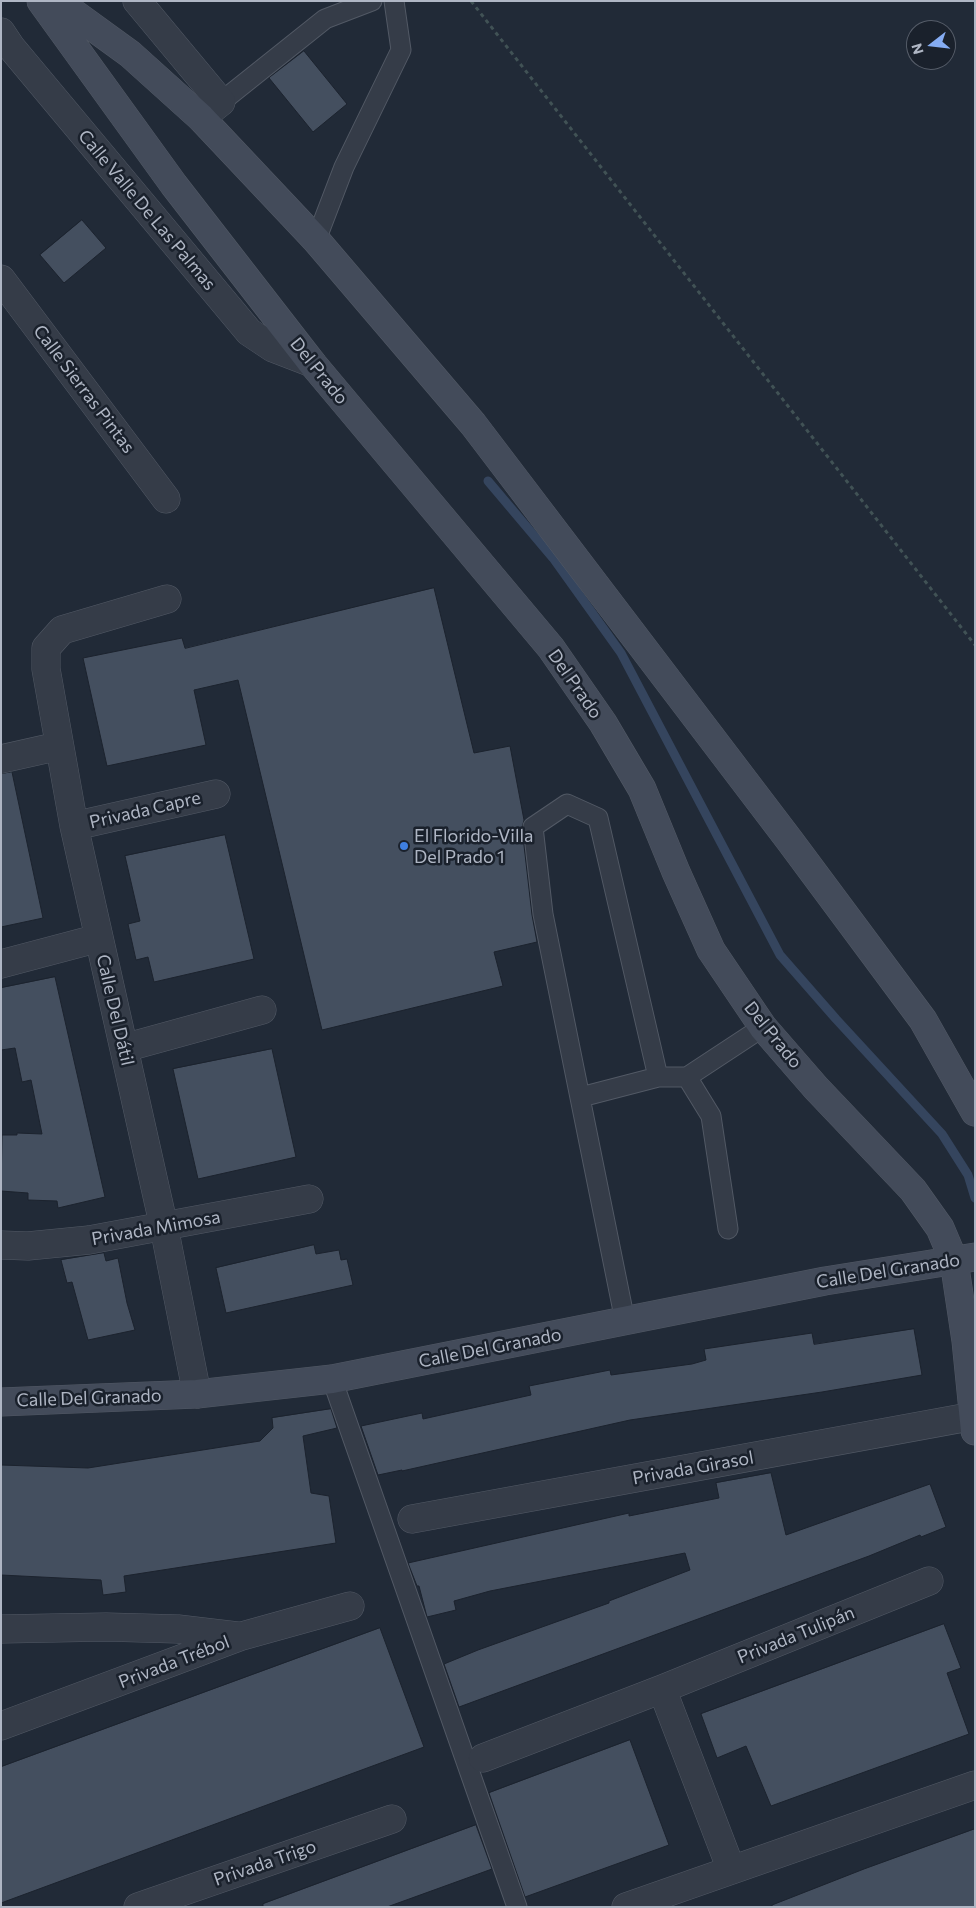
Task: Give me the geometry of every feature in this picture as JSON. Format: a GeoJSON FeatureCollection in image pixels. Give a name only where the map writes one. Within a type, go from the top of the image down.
{"type":"FeatureCollection","features":[{"type":"Feature","properties":{"kind":"main road","name":"Del Prado"},"geometry":{"type":"LineString","coordinates":[[41,1],[174,185],[312,363],[551,648],[603,723],[642,789],[711,950],[763,1027],[816,1088],[913,1190],[965,1259],[966,1341],[974,1424]]}},
{"type":"Feature","properties":{"kind":"main road"},"geometry":{"type":"LineString","coordinates":[[57,1],[211,110],[316,240],[473,424],[784,833],[923,1020],[975,1112]]}},
{"type":"Feature","properties":{"kind":"main road","name":"Calle Del Granado"},"geometry":{"type":"LineString","coordinates":[[1,1402],[197,1394],[332,1379],[825,1281],[965,1259]]}},
{"type":"Feature","properties":{"kind":"street"},"geometry":{"type":"LineString","coordinates":[[137,1],[211,110]]}},
{"type":"Feature","properties":{"kind":"street","name":"Calle Valle De Las Palmas"},"geometry":{"type":"LineString","coordinates":[[4,45],[249,332],[272,348],[312,363]]}},
{"type":"Feature","properties":{"kind":"street","name":"Calle Sierras Pintas"},"geometry":{"type":"LineString","coordinates":[[1,279],[166,499]]}},
{"type":"Feature","properties":{"kind":"street","name":"Calle Del Dátil"},"geometry":{"type":"LineString","coordinates":[[167,599],[62,630],[46,648],[46,669],[74,826],[164,1227],[197,1394]]}},
{"type":"Feature","properties":{"kind":"street"},"geometry":{"type":"LineString","coordinates":[[1,759],[59,746]]}},
{"type":"Feature","properties":{"kind":"street","name":"Privada Capre"},"geometry":{"type":"LineString","coordinates":[[74,826],[216,794]]}},
{"type":"Feature","properties":{"kind":"street"},"geometry":{"type":"LineString","coordinates":[[1,964],[99,938]]}},
{"type":"Feature","properties":{"kind":"street"},"geometry":{"type":"LineString","coordinates":[[124,1048],[262,1010]]}},
{"type":"Feature","properties":{"kind":"street","name":"Privada Mimosa"},"geometry":{"type":"LineString","coordinates":[[1,1245],[28,1246],[89,1240],[309,1199]]}},
{"type":"Feature","properties":{"kind":"street","name":"Privada Girasol"},"geometry":{"type":"LineString","coordinates":[[412,1519],[974,1424]]}},
{"type":"Feature","properties":{"kind":"street","name":"Privada Tulipán"},"geometry":{"type":"LineString","coordinates":[[482,1758],[662,1689],[929,1581]]}},
{"type":"Feature","properties":{"kind":"street","name":"Privada Trébol"},"geometry":{"type":"LineString","coordinates":[[1,1726],[242,1636],[350,1606]]}},
{"type":"Feature","properties":{"kind":"street"},"geometry":{"type":"LineString","coordinates":[[1,1629],[106,1627],[178,1629],[242,1636]]}},
{"type":"Feature","properties":{"kind":"street"},"geometry":{"type":"LineString","coordinates":[[662,1689],[731,1869]]}},
{"type":"Feature","properties":{"kind":"street"},"geometry":{"type":"LineString","coordinates":[[626,1907],[975,1785]]}},
{"type":"Feature","properties":{"kind":"street","name":"Privada Trigo"},"geometry":{"type":"LineString","coordinates":[[138,1907],[392,1819]]}},
{"type":"Feature","properties":{"kind":"lane"},"geometry":{"type":"LineString","coordinates":[[211,110],[325,19],[372,1]]}},
{"type":"Feature","properties":{"kind":"lane"},"geometry":{"type":"LineString","coordinates":[[316,240],[344,168],[401,50],[394,1]]}},
{"type":"Feature","properties":{"kind":"lane"},"geometry":{"type":"LineString","coordinates":[[626,1321],[543,914],[533,827],[567,804],[598,818],[658,1077]]}},
{"type":"Feature","properties":{"kind":"lane"},"geometry":{"type":"LineString","coordinates":[[580,1097],[658,1077],[687,1077],[763,1027]]}},
{"type":"Feature","properties":{"kind":"lane"},"geometry":{"type":"LineString","coordinates":[[687,1077],[711,1116],[728,1229]]}},
{"type":"Feature","properties":{"kind":"lane"},"geometry":{"type":"LineString","coordinates":[[332,1379],[517,1907]]}},
{"type":"Feature","properties":{"kind":"path"},"geometry":{"type":"LineString","coordinates":[[471,1],[975,645]]}},
{"type":"Feature","properties":{"kind":"building"},"geometry":{"type":"Polygon","coordinates":[[[304,51],[347,104],[313,132],[269,78],[304,51]]]}},
{"type":"Feature","properties":{"kind":"building"},"geometry":{"type":"Polygon","coordinates":[[[82,220],[106,248],[64,283],[40,255],[82,220]]]}},
{"type":"Feature","properties":{"kind":"building","name":"El Florido-Villa Del Prado 1"},"geometry":{"type":"Polygon","coordinates":[[[434,588],[474,753],[510,746],[524,820],[522,828],[537,942],[494,952],[503,986],[322,1030],[238,680],[194,690],[206,745],[107,766],[83,658],[182,638],[185,648],[434,588]]]}},
{"type":"Feature","properties":{"kind":"building"},"geometry":{"type":"Polygon","coordinates":[[[12,772],[43,918],[1,927],[1,774],[12,772]]]}},
{"type":"Feature","properties":{"kind":"building"},"geometry":{"type":"Polygon","coordinates":[[[225,835],[254,959],[154,982],[148,957],[136,960],[128,924],[140,921],[125,856],[225,835]]]}},
{"type":"Feature","properties":{"kind":"building"},"geometry":{"type":"Polygon","coordinates":[[[55,977],[105,1197],[58,1208],[57,1201],[28,1200],[28,1193],[1,1191],[2,1135],[17,1135],[17,1133],[42,1134],[31,1080],[22,1082],[15,1048],[1,1050],[1,988],[55,977]]]}},
{"type":"Feature","properties":{"kind":"building"},"geometry":{"type":"Polygon","coordinates":[[[272,1049],[296,1157],[198,1179],[173,1069],[272,1049]]]}},
{"type":"Feature","properties":{"kind":"building"},"geometry":{"type":"Polygon","coordinates":[[[314,1245],[316,1254],[339,1250],[341,1260],[347,1259],[353,1285],[226,1313],[216,1268],[314,1245]]]}},
{"type":"Feature","properties":{"kind":"building"},"geometry":{"type":"Polygon","coordinates":[[[104,1253],[106,1261],[118,1258],[127,1303],[135,1330],[88,1340],[72,1282],[67,1283],[61,1260],[104,1253]]]}},
{"type":"Feature","properties":{"kind":"building"},"geometry":{"type":"Polygon","coordinates":[[[914,1329],[922,1375],[822,1392],[630,1420],[402,1471],[378,1475],[361,1426],[422,1413],[423,1419],[531,1395],[529,1386],[610,1370],[611,1375],[692,1364],[706,1360],[704,1349],[812,1333],[814,1344],[914,1329]]]}},
{"type":"Feature","properties":{"kind":"building"},"geometry":{"type":"Polygon","coordinates":[[[331,1409],[337,1428],[303,1436],[311,1493],[329,1496],[336,1543],[124,1576],[126,1592],[103,1595],[101,1580],[1,1575],[1,1465],[88,1468],[260,1441],[273,1428],[272,1418],[331,1409]]]}},
{"type":"Feature","properties":{"kind":"building"},"geometry":{"type":"Polygon","coordinates":[[[771,1473],[786,1535],[930,1484],[946,1527],[921,1537],[920,1535],[869,1556],[459,1707],[444,1664],[609,1603],[609,1601],[690,1570],[685,1553],[490,1591],[454,1601],[456,1610],[427,1617],[419,1586],[417,1586],[408,1563],[629,1513],[629,1516],[719,1498],[716,1483],[771,1473]]]}},
{"type":"Feature","properties":{"kind":"building"},"geometry":{"type":"Polygon","coordinates":[[[944,1624],[961,1668],[947,1673],[969,1734],[771,1806],[746,1746],[717,1758],[701,1714],[944,1624]]]}},
{"type":"Feature","properties":{"kind":"building"},"geometry":{"type":"Polygon","coordinates":[[[380,1628],[424,1747],[1,1903],[1,1767],[380,1628]]]}},
{"type":"Feature","properties":{"kind":"building"},"geometry":{"type":"Polygon","coordinates":[[[630,1740],[669,1845],[525,1897],[489,1793],[630,1740]]]}},
{"type":"Feature","properties":{"kind":"building"},"geometry":{"type":"Polygon","coordinates":[[[476,1825],[492,1869],[387,1907],[263,1907],[263,1904],[476,1825]]]}},
{"type":"Feature","properties":{"kind":"building"},"geometry":{"type":"Polygon","coordinates":[[[975,1829],[975,1907],[772,1907],[772,1905],[864,1869],[975,1829]]]}},
{"type":"Feature","properties":{"kind":"waterway"},"geometry":{"type":"LineString","coordinates":[[488,481],[553,558],[621,653],[780,955],[942,1134],[968,1175],[975,1198]]}},
{"type":"Feature","properties":{"kind":"place","name":"El Florido-Villa Del Prado 1"},"geometry":{"type":"Point","coordinates":[404,846]}}]}
